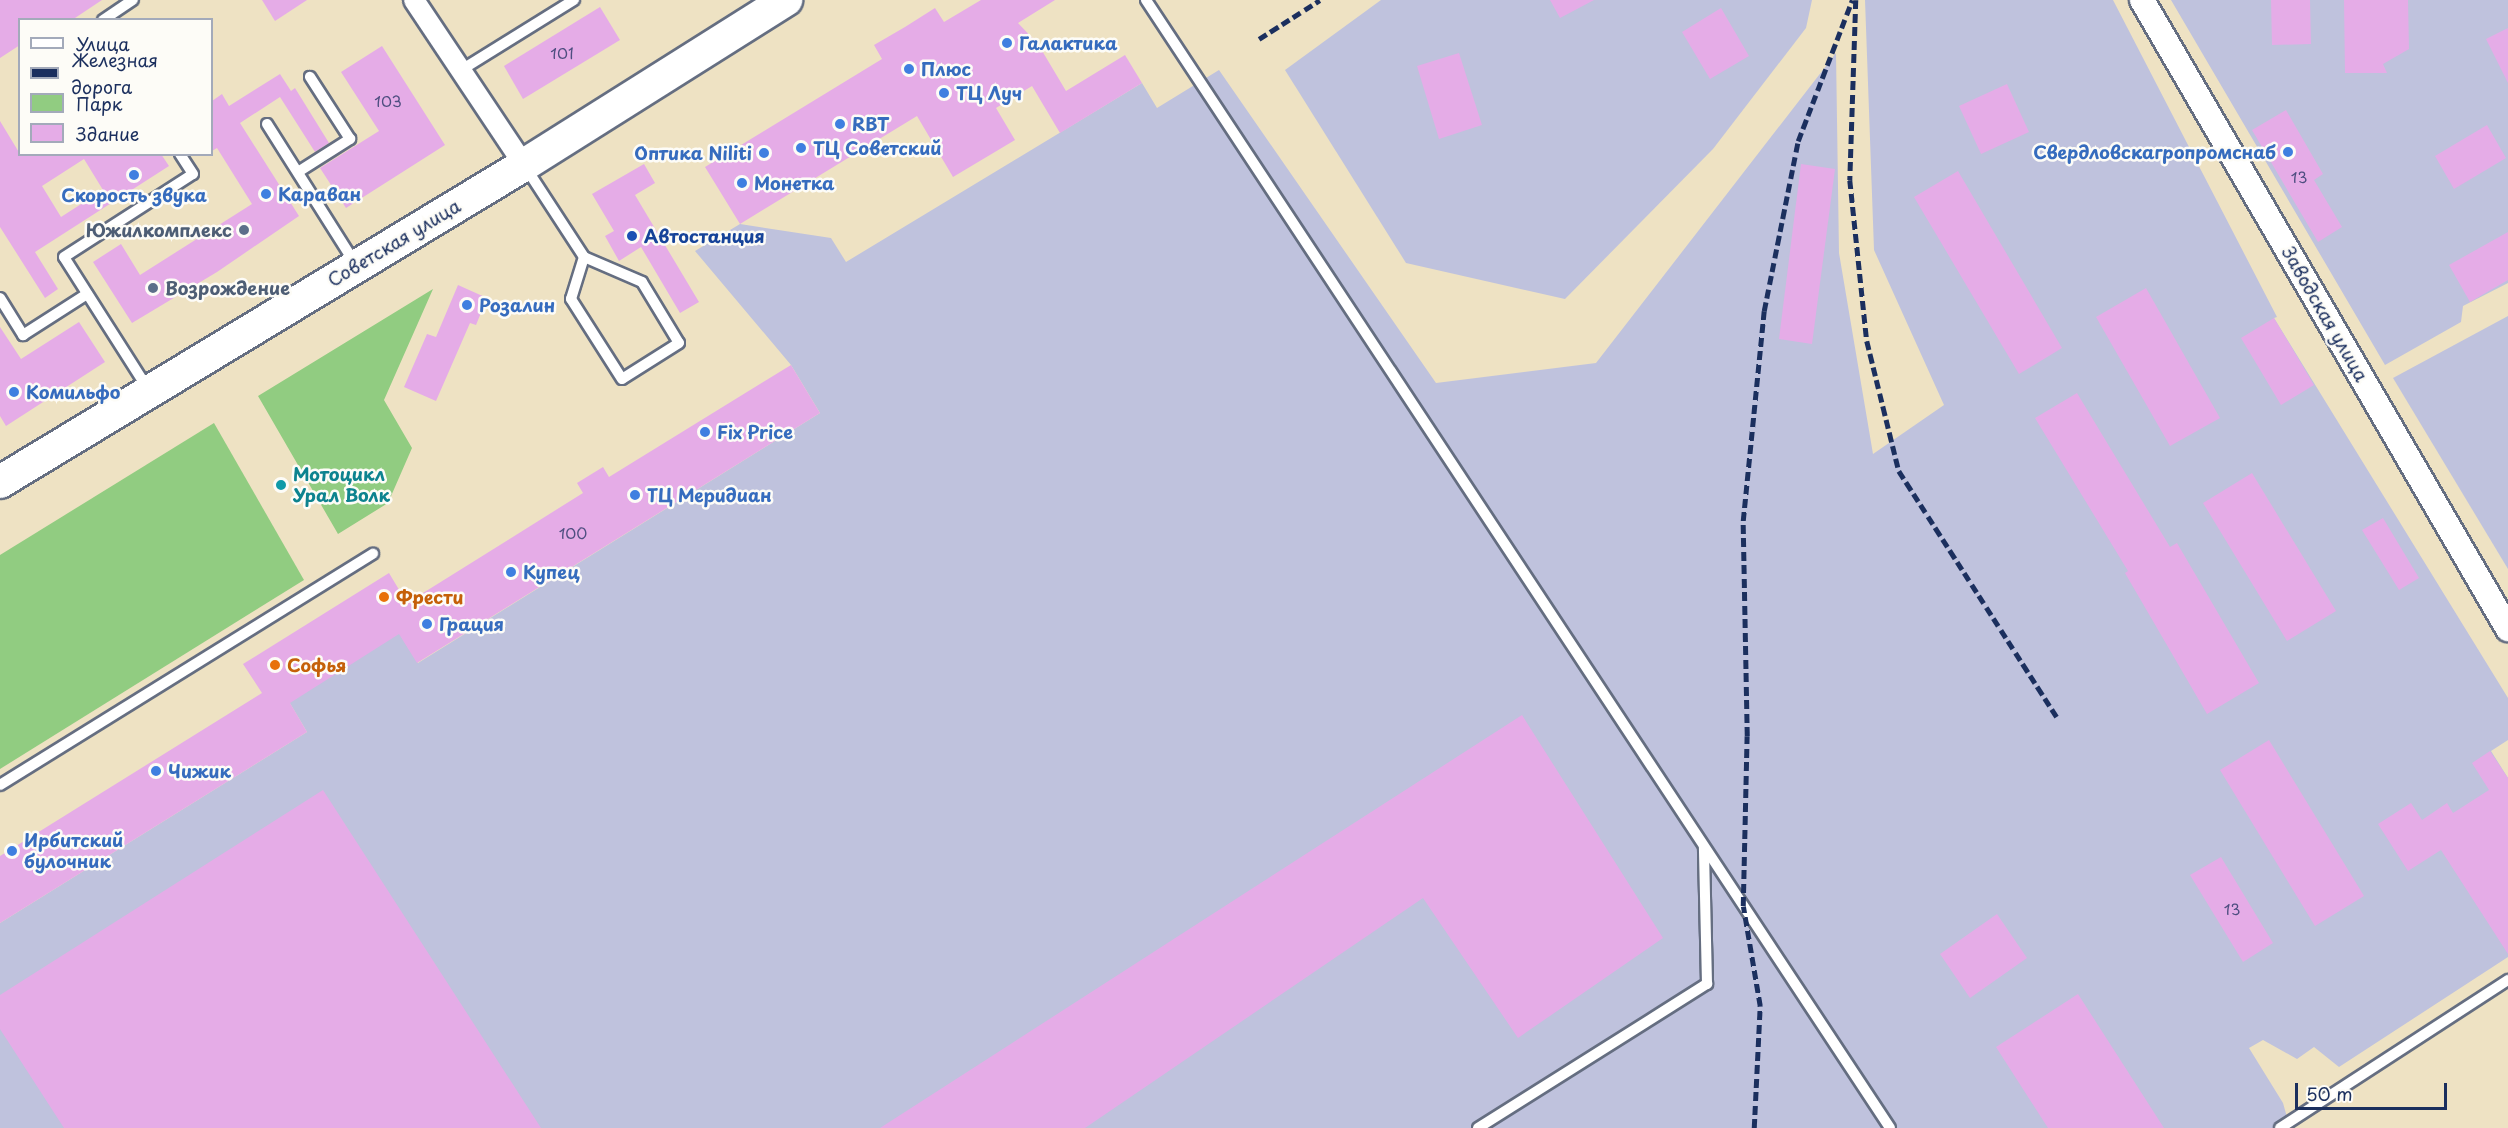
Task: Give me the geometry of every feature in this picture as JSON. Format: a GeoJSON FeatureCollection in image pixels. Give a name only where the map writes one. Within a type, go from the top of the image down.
{"type":"FeatureCollection","features":[{"type":"Feature","properties":{"kind":"main road","name":"Советская улица"},"geometry":{"type":"LineString","coordinates":[[0,482],[524,165],[786,0]]}},
{"type":"Feature","properties":{"kind":"street"},"geometry":{"type":"LineString","coordinates":[[414,0],[524,165]]}},
{"type":"Feature","properties":{"kind":"street","name":"Заводская улица"},"geometry":{"type":"LineString","coordinates":[[2142,0],[2508,629]]}},
{"type":"Feature","properties":{"kind":"lane"},"geometry":{"type":"LineString","coordinates":[[106,18],[133,0]]}},
{"type":"Feature","properties":{"kind":"lane"},"geometry":{"type":"LineString","coordinates":[[460,70],[574,0]]}},
{"type":"Feature","properties":{"kind":"lane"},"geometry":{"type":"LineString","coordinates":[[1146,0],[1890,1128]]}},
{"type":"Feature","properties":{"kind":"lane"},"geometry":{"type":"LineString","coordinates":[[298,172],[350,139],[310,77]]}},
{"type":"Feature","properties":{"kind":"lane"},"geometry":{"type":"LineString","coordinates":[[267,124],[357,266]]}},
{"type":"Feature","properties":{"kind":"lane"},"geometry":{"type":"LineString","coordinates":[[149,392],[64,257],[193,174],[181,156]]}},
{"type":"Feature","properties":{"kind":"lane"},"geometry":{"type":"LineString","coordinates":[[524,165],[584,257],[642,282],[679,343],[622,379],[571,299],[584,257]]}},
{"type":"Feature","properties":{"kind":"lane"},"geometry":{"type":"LineString","coordinates":[[0,298],[23,335],[87,294]]}},
{"type":"Feature","properties":{"kind":"lane"},"geometry":{"type":"LineString","coordinates":[[0,785],[373,554]]}},
{"type":"Feature","properties":{"kind":"lane"},"geometry":{"type":"LineString","coordinates":[[1478,1128],[1707,984],[1704,847]]}},
{"type":"Feature","properties":{"kind":"lane"},"geometry":{"type":"LineString","coordinates":[[2286,1126],[2307,1110],[2508,980]]}},
{"type":"Feature","properties":{"kind":"shaded area"},"geometry":{"type":"Polygon","coordinates":[[[1381,0],[1812,0],[1806,28],[1713,149],[1565,299],[1406,263],[1285,70],[1381,0]]]}},
{"type":"Feature","properties":{"kind":"shaded area"},"geometry":{"type":"Polygon","coordinates":[[[1865,0],[2113,0],[2277,317],[2274,318],[2508,698],[2508,740],[2491,751],[2508,778],[2508,957],[2339,1067],[2314,1047],[2297,1059],[2263,1040],[2249,1048],[2283,1103],[2290,1128],[0,1128],[0,923],[307,732],[278,683],[388,615],[418,663],[820,413],[791,365],[695,251],[740,224],[831,238],[846,262],[1142,83],[1157,108],[1219,70],[1436,383],[1596,363],[1836,53],[1839,253],[1873,454],[1944,405],[1874,250],[1865,0]]]}},
{"type":"Feature","properties":{"kind":"shaded area"},"geometry":{"type":"Polygon","coordinates":[[[2171,0],[2508,0],[2508,283],[2463,306],[2461,322],[2385,365],[2171,0]]]}},
{"type":"Feature","properties":{"kind":"shaded area"},"geometry":{"type":"Polygon","coordinates":[[[2508,316],[2508,569],[2393,378],[2508,316]]]}},
{"type":"Feature","properties":{"kind":"green space"},"geometry":{"type":"Polygon","coordinates":[[[433,289],[384,400],[412,448],[388,503],[338,534],[258,396],[433,289]]]}},
{"type":"Feature","properties":{"kind":"green space"},"geometry":{"type":"Polygon","coordinates":[[[214,423],[304,580],[0,769],[0,555],[214,423]]]}},
{"type":"Feature","properties":{"kind":"building"},"geometry":{"type":"Polygon","coordinates":[[[0,0],[102,0],[75,18],[18,18],[18,46],[0,58],[0,0]]]}},
{"type":"Feature","properties":{"kind":"building"},"geometry":{"type":"Polygon","coordinates":[[[262,0],[307,0],[275,21],[262,0]]]}},
{"type":"Feature","properties":{"kind":"building"},"geometry":{"type":"Polygon","coordinates":[[[981,0],[1055,0],[1018,23],[1038,44],[1066,91],[1125,55],[1142,83],[1060,133],[1032,86],[996,108],[1015,140],[953,177],[917,116],[740,224],[705,167],[882,59],[874,45],[935,8],[944,22],[981,0]]]}},
{"type":"Feature","properties":{"kind":"building"},"geometry":{"type":"Polygon","coordinates":[[[1550,0],[1594,0],[1560,18],[1550,0]]]}},
{"type":"Feature","properties":{"kind":"building"},"geometry":{"type":"Polygon","coordinates":[[[2271,0],[2310,0],[2311,44],[2272,45],[2271,0]]]}},
{"type":"Feature","properties":{"kind":"building"},"geometry":{"type":"Polygon","coordinates":[[[2344,0],[2408,0],[2409,49],[2383,64],[2387,73],[2345,73],[2344,0]]]}},
{"type":"Feature","properties":{"kind":"building"},"geometry":{"type":"Polygon","coordinates":[[[600,7],[620,40],[523,99],[504,66],[600,7]]]}},
{"type":"Feature","properties":{"kind":"building"},"geometry":{"type":"Polygon","coordinates":[[[1721,8],[1749,56],[1710,79],[1682,32],[1721,8]]]}},
{"type":"Feature","properties":{"kind":"building"},"geometry":{"type":"Polygon","coordinates":[[[2508,28],[2508,83],[2486,39],[2508,28]]]}},
{"type":"Feature","properties":{"kind":"building"},"geometry":{"type":"Polygon","coordinates":[[[382,46],[445,145],[346,208],[320,168],[379,131],[341,72],[382,46]]]}},
{"type":"Feature","properties":{"kind":"building"},"geometry":{"type":"Polygon","coordinates":[[[1459,53],[1482,125],[1439,139],[1417,66],[1459,53]]]}},
{"type":"Feature","properties":{"kind":"building"},"geometry":{"type":"Polygon","coordinates":[[[280,74],[291,91],[295,88],[329,143],[315,152],[280,97],[240,123],[299,216],[217,272],[132,323],[93,262],[121,244],[140,275],[252,204],[217,148],[213,150],[213,100],[222,94],[229,106],[280,74]]]}},
{"type":"Feature","properties":{"kind":"building"},"geometry":{"type":"Polygon","coordinates":[[[2007,84],[2029,132],[1981,154],[1959,106],[2007,84]]]}},
{"type":"Feature","properties":{"kind":"building"},"geometry":{"type":"Polygon","coordinates":[[[2286,110],[2323,174],[2314,180],[2342,227],[2318,242],[2252,130],[2286,110]]]}},
{"type":"Feature","properties":{"kind":"building"},"geometry":{"type":"Polygon","coordinates":[[[0,121],[18,151],[18,156],[162,156],[169,166],[35,252],[58,289],[45,298],[0,227],[0,121]],[[84,159],[42,186],[61,217],[103,190],[84,159]]]}},
{"type":"Feature","properties":{"kind":"building"},"geometry":{"type":"Polygon","coordinates":[[[2487,125],[2506,158],[2454,189],[2435,156],[2487,125]]]}},
{"type":"Feature","properties":{"kind":"building"},"geometry":{"type":"Polygon","coordinates":[[[644,164],[655,183],[635,195],[699,302],[680,313],[641,247],[619,261],[605,236],[614,231],[592,194],[644,164]]]}},
{"type":"Feature","properties":{"kind":"building"},"geometry":{"type":"Polygon","coordinates":[[[1801,164],[1835,169],[1812,344],[1779,339],[1801,164]]]}},
{"type":"Feature","properties":{"kind":"building"},"geometry":{"type":"Polygon","coordinates":[[[1958,171],[2062,348],[2019,374],[1914,197],[1958,171]]]}},
{"type":"Feature","properties":{"kind":"building"},"geometry":{"type":"Polygon","coordinates":[[[2508,232],[2508,280],[2470,302],[2449,265],[2508,232]]]}},
{"type":"Feature","properties":{"kind":"building"},"geometry":{"type":"Polygon","coordinates":[[[458,285],[487,298],[476,325],[470,323],[436,401],[404,387],[427,334],[436,337],[458,285]]]}},
{"type":"Feature","properties":{"kind":"building"},"geometry":{"type":"Polygon","coordinates":[[[2146,288],[2220,418],[2170,446],[2096,317],[2146,288]]]}},
{"type":"Feature","properties":{"kind":"building"},"geometry":{"type":"Polygon","coordinates":[[[2274,318],[2314,385],[2281,405],[2241,338],[2274,318]]]}},
{"type":"Feature","properties":{"kind":"building"},"geometry":{"type":"Polygon","coordinates":[[[79,322],[105,362],[6,426],[0,416],[0,327],[21,359],[79,322]]]}},
{"type":"Feature","properties":{"kind":"building"},"geometry":{"type":"Polygon","coordinates":[[[791,365],[820,413],[417,663],[399,634],[290,703],[307,732],[0,923],[0,856],[262,693],[243,664],[389,573],[407,603],[583,493],[577,483],[603,467],[609,477],[791,365]]]}},
{"type":"Feature","properties":{"kind":"building"},"geometry":{"type":"Polygon","coordinates":[[[2077,393],[2170,547],[2177,543],[2259,683],[2207,714],[2125,573],[2128,571],[2035,418],[2077,393]]]}},
{"type":"Feature","properties":{"kind":"building"},"geometry":{"type":"Polygon","coordinates":[[[2252,473],[2336,611],[2287,641],[2203,503],[2252,473]]]}},
{"type":"Feature","properties":{"kind":"building"},"geometry":{"type":"Polygon","coordinates":[[[2383,518],[2419,578],[2399,590],[2362,530],[2383,518]]]}},
{"type":"Feature","properties":{"kind":"building"},"geometry":{"type":"Polygon","coordinates":[[[1522,715],[1663,938],[1518,1038],[1423,898],[1085,1128],[880,1128],[1522,715]]]}},
{"type":"Feature","properties":{"kind":"building"},"geometry":{"type":"Polygon","coordinates":[[[2269,740],[2364,896],[2315,926],[2220,770],[2269,740]]]}},
{"type":"Feature","properties":{"kind":"building"},"geometry":{"type":"Polygon","coordinates":[[[2490,751],[2508,778],[2508,954],[2441,850],[2408,871],[2378,824],[2411,803],[2422,820],[2447,803],[2453,813],[2489,790],[2472,763],[2490,751]]]}},
{"type":"Feature","properties":{"kind":"building"},"geometry":{"type":"Polygon","coordinates":[[[323,790],[541,1128],[64,1128],[0,1029],[0,995],[323,790]]]}},
{"type":"Feature","properties":{"kind":"building"},"geometry":{"type":"Polygon","coordinates":[[[2221,857],[2273,943],[2243,962],[2190,875],[2221,857]]]}},
{"type":"Feature","properties":{"kind":"building"},"geometry":{"type":"Polygon","coordinates":[[[1997,914],[2027,958],[1970,998],[1940,954],[1997,914]]]}},
{"type":"Feature","properties":{"kind":"building"},"geometry":{"type":"Polygon","coordinates":[[[2078,994],[2164,1128],[2048,1128],[1996,1047],[2078,994]]]}},
{"type":"Feature","properties":{"kind":"railway"},"geometry":{"type":"LineString","coordinates":[[1259,39],[1320,0]]}},
{"type":"Feature","properties":{"kind":"railway"},"geometry":{"type":"LineString","coordinates":[[1754,1128],[1760,1006],[1743,906],[1747,736],[1743,521],[1764,311],[1798,141],[1852,0]]}},
{"type":"Feature","properties":{"kind":"railway"},"geometry":{"type":"LineString","coordinates":[[1856,0],[1850,180],[1867,341],[1899,471],[2057,717]]}},
{"type":"Feature","properties":{"kind":"place","name":"Галактика"},"geometry":{"type":"Point","coordinates":[1007,43]}},
{"type":"Feature","properties":{"kind":"place","name":"Плюс"},"geometry":{"type":"Point","coordinates":[909,69]}},
{"type":"Feature","properties":{"kind":"place","name":"ТЦ Луч"},"geometry":{"type":"Point","coordinates":[944,93]}},
{"type":"Feature","properties":{"kind":"place","name":"RBT"},"geometry":{"type":"Point","coordinates":[840,124]}},
{"type":"Feature","properties":{"kind":"place","name":"ТЦ Советский"},"geometry":{"type":"Point","coordinates":[801,148]}},
{"type":"Feature","properties":{"kind":"place","name":"Свердловскагропромснаб"},"geometry":{"type":"Point","coordinates":[2288,152]}},
{"type":"Feature","properties":{"kind":"place","name":"Оптика Niliti"},"geometry":{"type":"Point","coordinates":[764,153]}},
{"type":"Feature","properties":{"kind":"place","name":"Скорость звука"},"geometry":{"type":"Point","coordinates":[134,175]}},
{"type":"Feature","properties":{"kind":"place","name":"Монетка"},"geometry":{"type":"Point","coordinates":[742,183]}},
{"type":"Feature","properties":{"kind":"place","name":"Караван"},"geometry":{"type":"Point","coordinates":[266,194]}},
{"type":"Feature","properties":{"kind":"place","name":"Южилкомплекс"},"geometry":{"type":"Point","coordinates":[244,230]}},
{"type":"Feature","properties":{"kind":"place","name":"Автостанция"},"geometry":{"type":"Point","coordinates":[632,236]}},
{"type":"Feature","properties":{"kind":"place","name":"Возрождение"},"geometry":{"type":"Point","coordinates":[153,288]}},
{"type":"Feature","properties":{"kind":"place","name":"Розалин"},"geometry":{"type":"Point","coordinates":[467,305]}},
{"type":"Feature","properties":{"kind":"place","name":"Комильфо"},"geometry":{"type":"Point","coordinates":[14,392]}},
{"type":"Feature","properties":{"kind":"place","name":"Fix Price"},"geometry":{"type":"Point","coordinates":[705,432]}},
{"type":"Feature","properties":{"kind":"place","name":"Мотоцикл Урал Волк"},"geometry":{"type":"Point","coordinates":[281,485]}},
{"type":"Feature","properties":{"kind":"place","name":"ТЦ Меридиан"},"geometry":{"type":"Point","coordinates":[635,495]}},
{"type":"Feature","properties":{"kind":"place","name":"Купец"},"geometry":{"type":"Point","coordinates":[511,572]}},
{"type":"Feature","properties":{"kind":"place","name":"Фрести"},"geometry":{"type":"Point","coordinates":[384,597]}},
{"type":"Feature","properties":{"kind":"place","name":"Грация"},"geometry":{"type":"Point","coordinates":[427,624]}},
{"type":"Feature","properties":{"kind":"place","name":"Софья"},"geometry":{"type":"Point","coordinates":[275,665]}},
{"type":"Feature","properties":{"kind":"place","name":"Чижик"},"geometry":{"type":"Point","coordinates":[156,771]}},
{"type":"Feature","properties":{"kind":"place","name":"Ирбитский булочник"},"geometry":{"type":"Point","coordinates":[12,851]}}]}
